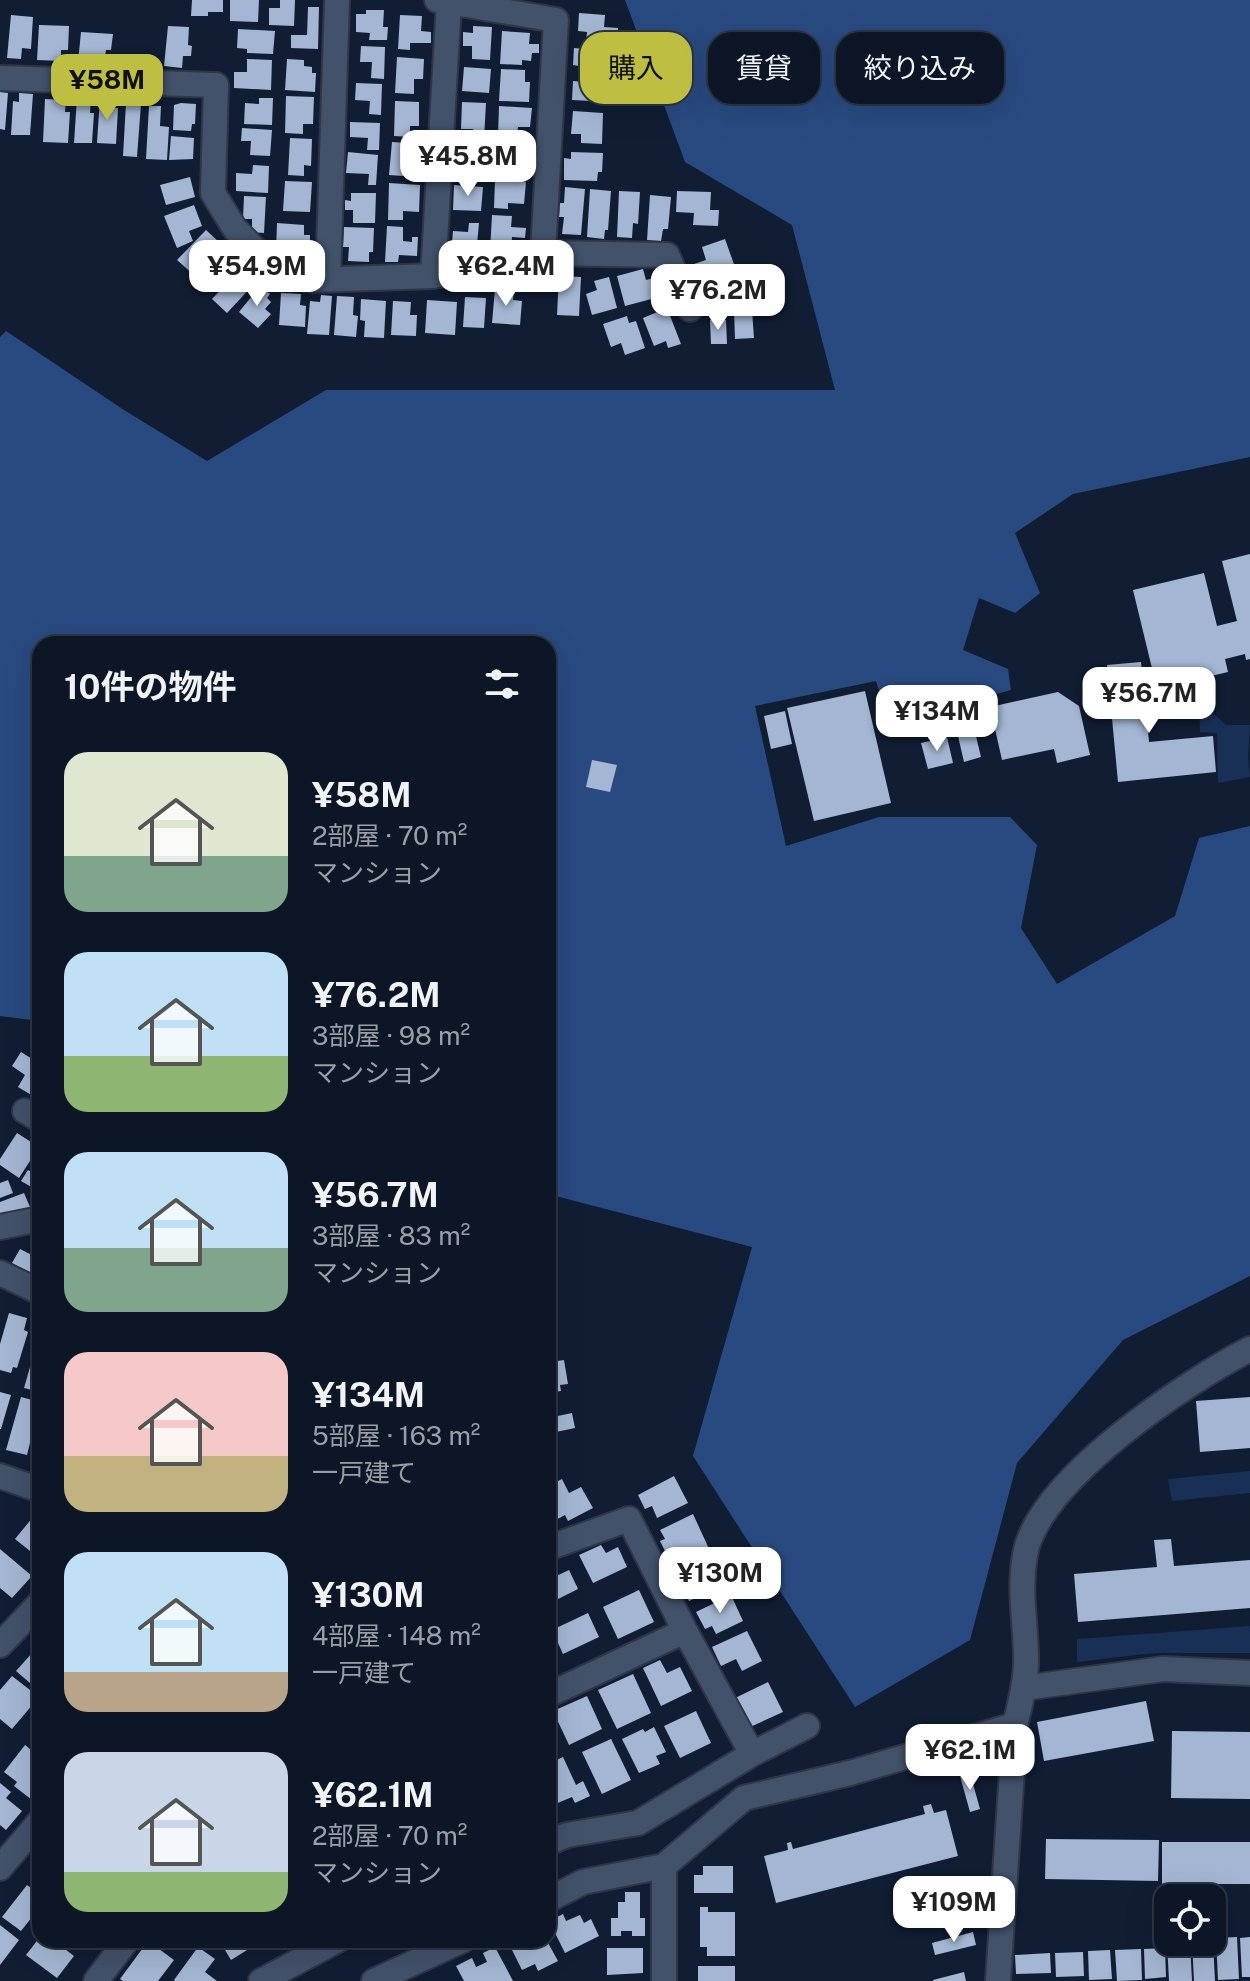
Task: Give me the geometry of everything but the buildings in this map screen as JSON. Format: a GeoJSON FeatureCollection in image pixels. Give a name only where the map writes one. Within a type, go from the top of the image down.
{"type":"FeatureCollection","features":[{"type":"Feature","properties":{"kind":"street"},"geometry":{"type":"LineString","coordinates":[[328,279],[337,0]]}},
{"type":"Feature","properties":{"kind":"street"},"geometry":{"type":"LineString","coordinates":[[433,276],[443,1],[556,20],[543,253]]}},
{"type":"Feature","properties":{"kind":"street"},"geometry":{"type":"LineString","coordinates":[[0,78],[216,85],[213,193],[235,229],[279,274],[312,280],[433,276],[543,253],[667,255],[690,309]]}},
{"type":"Feature","properties":{"kind":"street"},"geometry":{"type":"LineString","coordinates":[[0,1227],[32,1221]]}},
{"type":"Feature","properties":{"kind":"street"},"geometry":{"type":"LineString","coordinates":[[0,1273],[32,1288]]}},
{"type":"Feature","properties":{"kind":"street"},"geometry":{"type":"LineString","coordinates":[[998,1981],[1015,1725],[1026,1663],[1020,1598],[1025,1551],[1047,1507],[1111,1440],[1217,1366],[1250,1349]]}},
{"type":"Feature","properties":{"kind":"street"},"geometry":{"type":"LineString","coordinates":[[0,1476],[32,1487]]}},
{"type":"Feature","properties":{"kind":"street"},"geometry":{"type":"LineString","coordinates":[[556,1545],[629,1519],[752,1754]]}},
{"type":"Feature","properties":{"kind":"street"},"geometry":{"type":"LineString","coordinates":[[0,1645],[32,1613]]}},
{"type":"Feature","properties":{"kind":"street"},"geometry":{"type":"LineString","coordinates":[[556,1691],[685,1631]]}},
{"type":"Feature","properties":{"kind":"street"},"geometry":{"type":"LineString","coordinates":[[1024,1688],[1163,1669],[1250,1673]]}},
{"type":"Feature","properties":{"kind":"street"},"geometry":{"type":"LineString","coordinates":[[556,1896],[583,1882],[664,1866],[744,1798],[850,1773],[1015,1725]]}},
{"type":"Feature","properties":{"kind":"street"},"geometry":{"type":"LineString","coordinates":[[556,1840],[638,1823],[752,1754],[807,1726]]}},
{"type":"Feature","properties":{"kind":"street"},"geometry":{"type":"LineString","coordinates":[[0,1868],[32,1830]]}},
{"type":"Feature","properties":{"kind":"street"},"geometry":{"type":"LineString","coordinates":[[664,1866],[664,1981]]}},
{"type":"Feature","properties":{"kind":"street"},"geometry":{"type":"LineString","coordinates":[[96,1981],[121,1948]]}},
{"type":"Feature","properties":{"kind":"street"},"geometry":{"type":"LineString","coordinates":[[261,1981],[305,1948]]}},
{"type":"Feature","properties":{"kind":"street"},"geometry":{"type":"LineString","coordinates":[[374,1981],[446,1948]]}},
{"type":"Feature","properties":{"kind":"shaded area"},"geometry":{"type":"Polygon","coordinates":[[[625,0],[1250,0],[1250,457],[1073,494],[1015,533],[1040,593],[1015,613],[979,598],[963,650],[1008,669],[1011,690],[889,724],[876,681],[755,706],[786,846],[879,817],[1010,817],[1037,845],[1021,928],[1057,984],[1175,916],[1199,838],[1250,826],[1250,1276],[1123,1340],[1017,1463],[970,1640],[855,1707],[693,1456],[752,1247],[556,1196],[556,636],[32,636],[32,1020],[0,1016],[0,337],[6,331],[207,461],[326,390],[835,390],[792,225],[685,162],[664,104],[692,104],[692,32],[637,32],[625,0]]]}},
{"type":"Feature","properties":{"kind":"shaded area"},"geometry":{"type":"Polygon","coordinates":[[[1199,709],[1215,715],[1226,725],[1250,725],[1250,777],[1218,783],[1217,733],[1200,732],[1199,709]]]}},
{"type":"Feature","properties":{"kind":"shaded area"},"geometry":{"type":"Polygon","coordinates":[[[1250,1471],[1250,1493],[1172,1501],[1168,1479],[1250,1471]]]}},
{"type":"Feature","properties":{"kind":"shaded area"},"geometry":{"type":"Polygon","coordinates":[[[1250,1626],[1250,1653],[1154,1653],[1077,1662],[1077,1639],[1250,1626]]]}}]}
